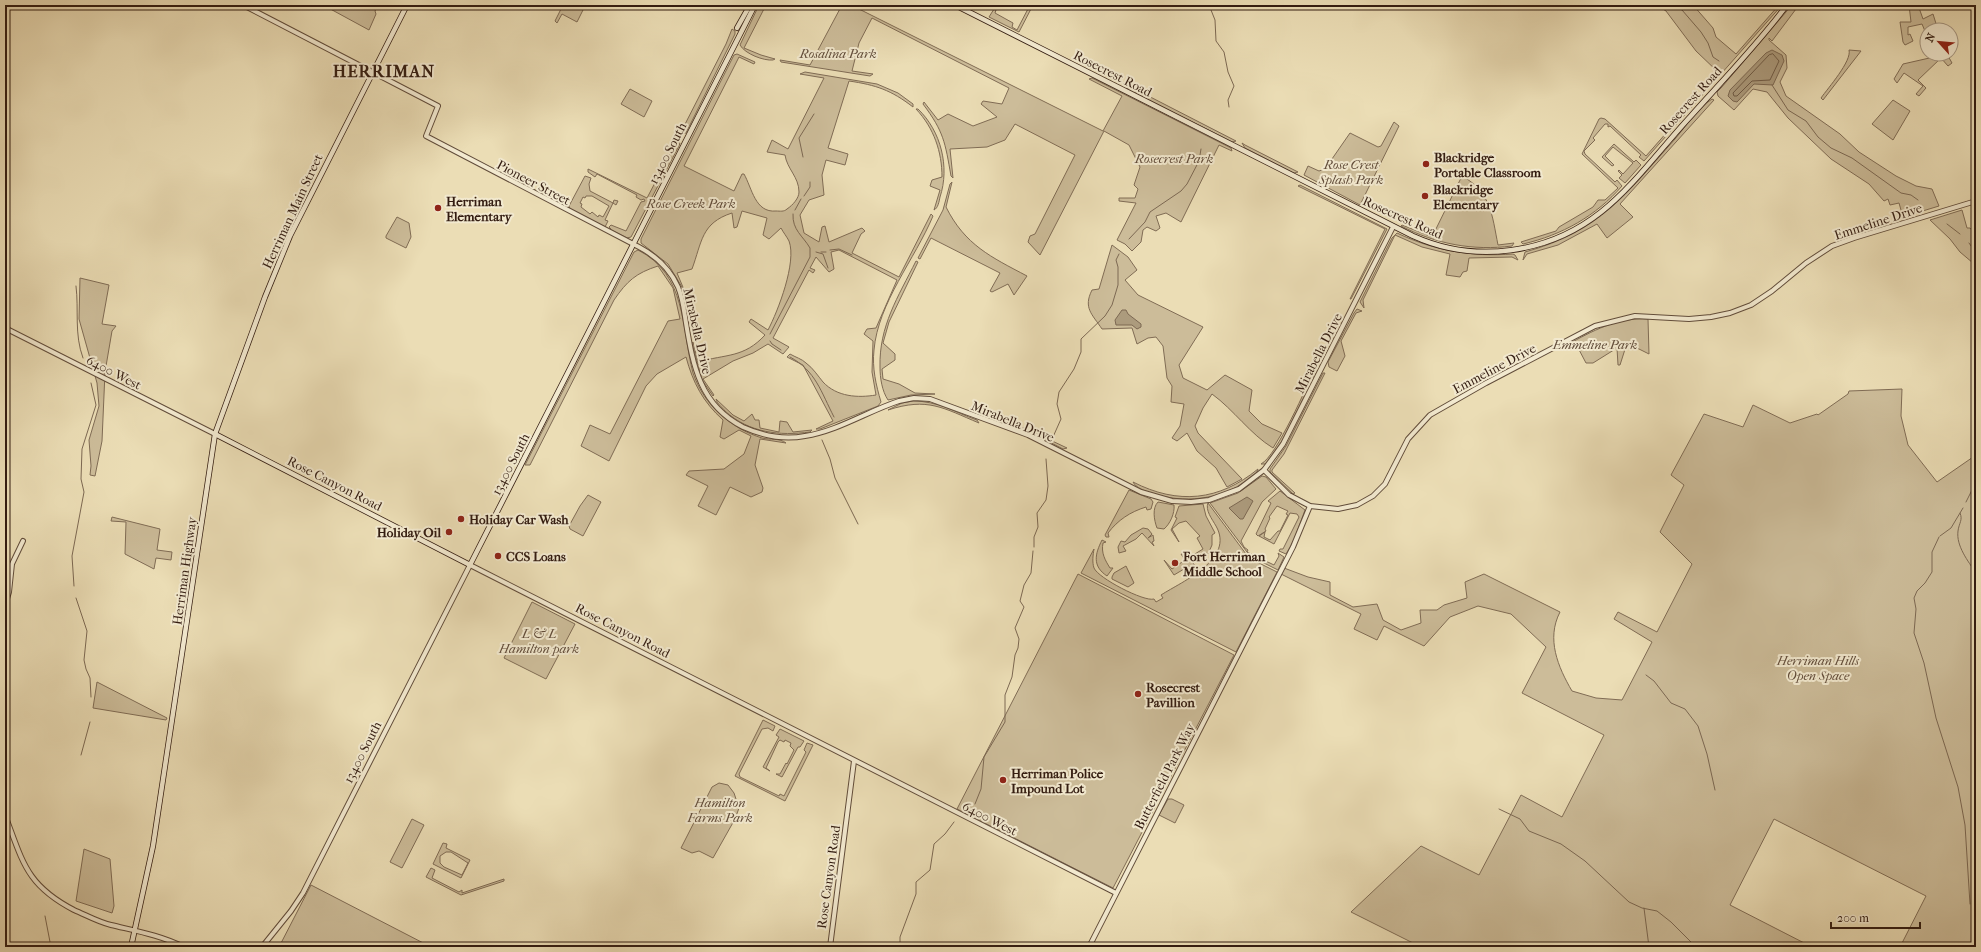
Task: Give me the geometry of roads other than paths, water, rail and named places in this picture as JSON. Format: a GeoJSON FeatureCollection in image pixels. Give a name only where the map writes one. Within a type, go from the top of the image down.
{"type":"FeatureCollection","features":[{"type":"Feature","properties":{"kind":"main road","name":"Herriman Main Street"},"geometry":{"type":"LineString","coordinates":[[215,434],[263,303],[290,236],[407,5]]}},
{"type":"Feature","properties":{"kind":"main road"},"geometry":{"type":"LineString","coordinates":[[737,28],[750,5]]}},
{"type":"Feature","properties":{"kind":"main road","name":"13400 South"},"geometry":{"type":"LineString","coordinates":[[470,565],[755,5]]}},
{"type":"Feature","properties":{"kind":"main road","name":"Rosecrest Road"},"geometry":{"type":"LineString","coordinates":[[955,5],[1393,227],[1421,240],[1468,252],[1514,250],[1540,244],[1574,230],[1601,212],[1614,201],[1760,38],[1787,5]]}},
{"type":"Feature","properties":{"kind":"main road","name":"Rose Canyon Road"},"geometry":{"type":"LineString","coordinates":[[215,434],[470,565]]}},
{"type":"Feature","properties":{"kind":"main road","name":"Herriman Highway"},"geometry":{"type":"LineString","coordinates":[[135,930],[153,846],[215,434]]}},
{"type":"Feature","properties":{"kind":"main road"},"geometry":{"type":"LineString","coordinates":[[131,947],[135,930]]}},
{"type":"Feature","properties":{"kind":"street"},"geometry":{"type":"LineString","coordinates":[[243,5],[373,71]]}},
{"type":"Feature","properties":{"kind":"street","name":"Pioneer Street"},"geometry":{"type":"LineString","coordinates":[[373,71],[438,106],[426,136],[634,244]]}},
{"type":"Feature","properties":{"kind":"street","name":"Emmeline Drive"},"geometry":{"type":"LineString","coordinates":[[1264,470],[1289,495],[1310,506],[1338,509],[1347,508],[1365,501],[1385,484],[1408,439],[1430,415],[1486,383],[1595,326],[1635,316],[1689,319],[1711,317],[1730,313],[1750,305],[1772,291],[1806,263],[1832,246],[1976,201]]}},
{"type":"Feature","properties":{"kind":"street","name":"Mirabella Drive"},"geometry":{"type":"LineString","coordinates":[[634,244],[660,261],[676,283],[681,295],[694,366],[707,395],[719,409],[732,420],[757,432],[777,437],[806,436],[822,432],[899,400],[925,398],[940,401],[968,414],[1028,435],[1140,492],[1167,500],[1197,502],[1221,497],[1245,485],[1264,470],[1283,444],[1393,227]]}},
{"type":"Feature","properties":{"kind":"street","name":"6400 West"},"geometry":{"type":"LineString","coordinates":[[5,328],[215,434]]}},
{"type":"Feature","properties":{"kind":"street","name":"Butterfield Park Way"},"geometry":{"type":"LineString","coordinates":[[1089,947],[1293,547],[1310,506]]}},
{"type":"Feature","properties":{"kind":"street"},"geometry":{"type":"LineString","coordinates":[[5,605],[9,592],[12,564],[23,541]]}},
{"type":"Feature","properties":{"kind":"street","name":"Rose Canyon Road"},"geometry":{"type":"LineString","coordinates":[[470,565],[854,761],[830,947]]}},
{"type":"Feature","properties":{"kind":"street","name":"13400 South"},"geometry":{"type":"LineString","coordinates":[[262,947],[291,911],[302,893],[470,565]]}},
{"type":"Feature","properties":{"kind":"street","name":"6400 West"},"geometry":{"type":"LineString","coordinates":[[854,761],[1116,893]]}},
{"type":"Feature","properties":{"kind":"street"},"geometry":{"type":"LineString","coordinates":[[5,815],[25,868],[32,879],[44,892],[61,903],[98,921],[159,936],[184,947]]}},
{"type":"Feature","properties":{"kind":"water"},"geometry":{"type":"Polygon","coordinates":[[[1772,50],[1782,55],[1784,61],[1773,85],[1754,84],[1737,102],[1733,101],[1728,96],[1730,90],[1766,53],[1772,50]]]}},
{"type":"Feature","properties":{"kind":"water"},"geometry":{"type":"Polygon","coordinates":[[[1122,310],[1126,310],[1128,314],[1141,324],[1141,327],[1137,329],[1132,325],[1116,325],[1115,320],[1122,310]]]}},
{"type":"Feature","properties":{"kind":"water"},"geometry":{"type":"Polygon","coordinates":[[[1247,497],[1253,501],[1243,519],[1240,519],[1229,508],[1247,497]]]}},
{"type":"Feature","properties":{"kind":"waterway"},"geometry":{"type":"LineString","coordinates":[[1209,5],[1215,20],[1216,41],[1224,52],[1228,72],[1234,86],[1228,100],[1229,107]]}},
{"type":"Feature","properties":{"kind":"waterway"},"geometry":{"type":"LineString","coordinates":[[1673,5],[1682,10],[1701,32],[1708,43],[1713,57],[1719,61]]}},
{"type":"Feature","properties":{"kind":"waterway"},"geometry":{"type":"LineString","coordinates":[[1772,85],[1788,110],[1806,121],[1818,137],[1831,148],[1852,158],[1901,193],[1911,195],[1918,200]]}},
{"type":"Feature","properties":{"kind":"waterway"},"geometry":{"type":"LineString","coordinates":[[803,157],[799,138],[814,114]]}},
{"type":"Feature","properties":{"kind":"waterway"},"geometry":{"type":"LineString","coordinates":[[1129,239],[1145,222],[1150,212],[1181,191],[1187,184],[1199,161],[1201,149]]}},
{"type":"Feature","properties":{"kind":"waterway"},"geometry":{"type":"LineString","coordinates":[[804,196],[810,187],[810,182]]}},
{"type":"Feature","properties":{"kind":"waterway"},"geometry":{"type":"LineString","coordinates":[[795,210],[801,199]]}},
{"type":"Feature","properties":{"kind":"waterway"},"geometry":{"type":"LineString","coordinates":[[770,334],[810,257],[810,248],[796,229],[793,214]]}},
{"type":"Feature","properties":{"kind":"waterway"},"geometry":{"type":"LineString","coordinates":[[1947,224],[1960,234]]}},
{"type":"Feature","properties":{"kind":"waterway"},"geometry":{"type":"LineString","coordinates":[[1969,243],[1976,253]]}},
{"type":"Feature","properties":{"kind":"waterway"},"geometry":{"type":"LineString","coordinates":[[830,250],[839,249],[852,255]]}},
{"type":"Feature","properties":{"kind":"waterway"},"geometry":{"type":"LineString","coordinates":[[816,252],[823,254],[828,268]]}},
{"type":"Feature","properties":{"kind":"waterway"},"geometry":{"type":"LineString","coordinates":[[821,252],[826,252]]}},
{"type":"Feature","properties":{"kind":"waterway"},"geometry":{"type":"LineString","coordinates":[[1053,437],[1061,419],[1057,404],[1059,392],[1074,369],[1081,352],[1081,339],[1105,316],[1112,305],[1118,285],[1118,267],[1116,260],[1119,254]]}},
{"type":"Feature","properties":{"kind":"waterway"},"geometry":{"type":"LineString","coordinates":[[76,286],[78,331],[80,349],[83,358]]}},
{"type":"Feature","properties":{"kind":"waterway"},"geometry":{"type":"LineString","coordinates":[[770,341],[781,350]]}},
{"type":"Feature","properties":{"kind":"waterway"},"geometry":{"type":"LineString","coordinates":[[790,357],[806,369],[812,376],[834,417]]}},
{"type":"Feature","properties":{"kind":"waterway"},"geometry":{"type":"LineString","coordinates":[[74,586],[72,556],[84,492],[81,479],[82,449],[96,405],[91,383]]}},
{"type":"Feature","properties":{"kind":"waterway"},"geometry":{"type":"LineString","coordinates":[[822,440],[830,459],[835,478],[858,524]]}},
{"type":"Feature","properties":{"kind":"waterway"},"geometry":{"type":"LineString","coordinates":[[1034,547],[1034,537],[1038,527],[1037,513],[1046,500],[1048,486],[1046,459]]}},
{"type":"Feature","properties":{"kind":"waterway"},"geometry":{"type":"LineString","coordinates":[[1966,502],[1976,482]]}},
{"type":"Feature","properties":{"kind":"waterway"},"geometry":{"type":"LineString","coordinates":[[1963,508],[1960,513],[1961,520],[1958,537],[1963,553],[1976,573]]}},
{"type":"Feature","properties":{"kind":"waterway"},"geometry":{"type":"LineString","coordinates":[[1940,536],[1951,528],[1960,513]]}},
{"type":"Feature","properties":{"kind":"waterway"},"geometry":{"type":"LineString","coordinates":[[1939,537],[1932,552],[1932,572],[1925,583],[1917,591],[1914,598],[1916,609],[1914,633],[1924,663],[1936,718],[1958,787],[1965,825],[1970,904]]}},
{"type":"Feature","properties":{"kind":"waterway"},"geometry":{"type":"LineString","coordinates":[[975,804],[981,789],[984,757],[1005,722],[1005,695],[1012,677],[1019,639],[1015,628],[1024,607],[1020,601],[1024,585],[1031,573],[1033,551]]}},
{"type":"Feature","properties":{"kind":"waterway"},"geometry":{"type":"LineString","coordinates":[[76,598],[87,631],[84,660],[90,678],[91,697]]}},
{"type":"Feature","properties":{"kind":"waterway"},"geometry":{"type":"LineString","coordinates":[[1646,675],[1654,681],[1671,703],[1685,709],[1698,726],[1707,754],[1715,790]]}},
{"type":"Feature","properties":{"kind":"waterway"},"geometry":{"type":"LineString","coordinates":[[81,755],[90,722]]}},
{"type":"Feature","properties":{"kind":"waterway"},"geometry":{"type":"LineString","coordinates":[[1499,809],[1520,819],[1529,831],[1561,844],[1585,861],[1629,902],[1642,908],[1657,911],[1671,922],[1696,947]]}},
{"type":"Feature","properties":{"kind":"waterway"},"geometry":{"type":"LineString","coordinates":[[900,947],[900,937],[916,894],[916,882],[930,870],[934,844],[945,834],[954,822]]}},
{"type":"Feature","properties":{"kind":"waterway"},"geometry":{"type":"LineString","coordinates":[[1644,908],[1649,947]]}},
{"type":"Feature","properties":{"kind":"waterway"},"geometry":{"type":"LineString","coordinates":[[45,916],[51,947]]}},
{"type":"Feature","properties":{"kind":"place","name":"Blackridge Portable Classroom"},"geometry":{"type":"Point","coordinates":[1426,164]}},
{"type":"Feature","properties":{"kind":"place","name":"Blackridge Elementary"},"geometry":{"type":"Point","coordinates":[1425,196]}},
{"type":"Feature","properties":{"kind":"place","name":"Herriman Elementary"},"geometry":{"type":"Point","coordinates":[438,208]}},
{"type":"Feature","properties":{"kind":"place","name":"Holiday Car Wash"},"geometry":{"type":"Point","coordinates":[461,519]}},
{"type":"Feature","properties":{"kind":"place","name":"Holiday Oil"},"geometry":{"type":"Point","coordinates":[449,532]}},
{"type":"Feature","properties":{"kind":"place","name":"CCS Loans"},"geometry":{"type":"Point","coordinates":[498,556]}},
{"type":"Feature","properties":{"kind":"place","name":"Fort Herriman Middle School"},"geometry":{"type":"Point","coordinates":[1175,563]}},
{"type":"Feature","properties":{"kind":"place","name":"Rosecrest Pavillion"},"geometry":{"type":"Point","coordinates":[1138,694]}},
{"type":"Feature","properties":{"kind":"place","name":"Herriman Police Impound Lot"},"geometry":{"type":"Point","coordinates":[1003,780]}},
{"type":"Feature","properties":{"kind":"district","name":"HERRIMAN"},"geometry":{"type":"Point","coordinates":[384,71]}},
{"type":"Feature","properties":{"kind":"park label","name":"Rosalina Park"},"geometry":{"type":"Point","coordinates":[838,53]}},
{"type":"Feature","properties":{"kind":"park label","name":"Rosecrest Park"},"geometry":{"type":"Point","coordinates":[1174,158]}},
{"type":"Feature","properties":{"kind":"park label","name":"Rose Crest Splash Park"},"geometry":{"type":"Point","coordinates":[1351,172]}},
{"type":"Feature","properties":{"kind":"park label","name":"Rose Creek Park"},"geometry":{"type":"Point","coordinates":[691,203]}},
{"type":"Feature","properties":{"kind":"park label","name":"Emmeline Park"},"geometry":{"type":"Point","coordinates":[1595,344]}},
{"type":"Feature","properties":{"kind":"park label","name":"L & L Hamilton park"},"geometry":{"type":"Point","coordinates":[539,640]}},
{"type":"Feature","properties":{"kind":"park label","name":"Herriman Hills Open Space"},"geometry":{"type":"Point","coordinates":[1818,668]}},
{"type":"Feature","properties":{"kind":"park label","name":"Hamilton Farms Park"},"geometry":{"type":"Point","coordinates":[720,810]}}]}
